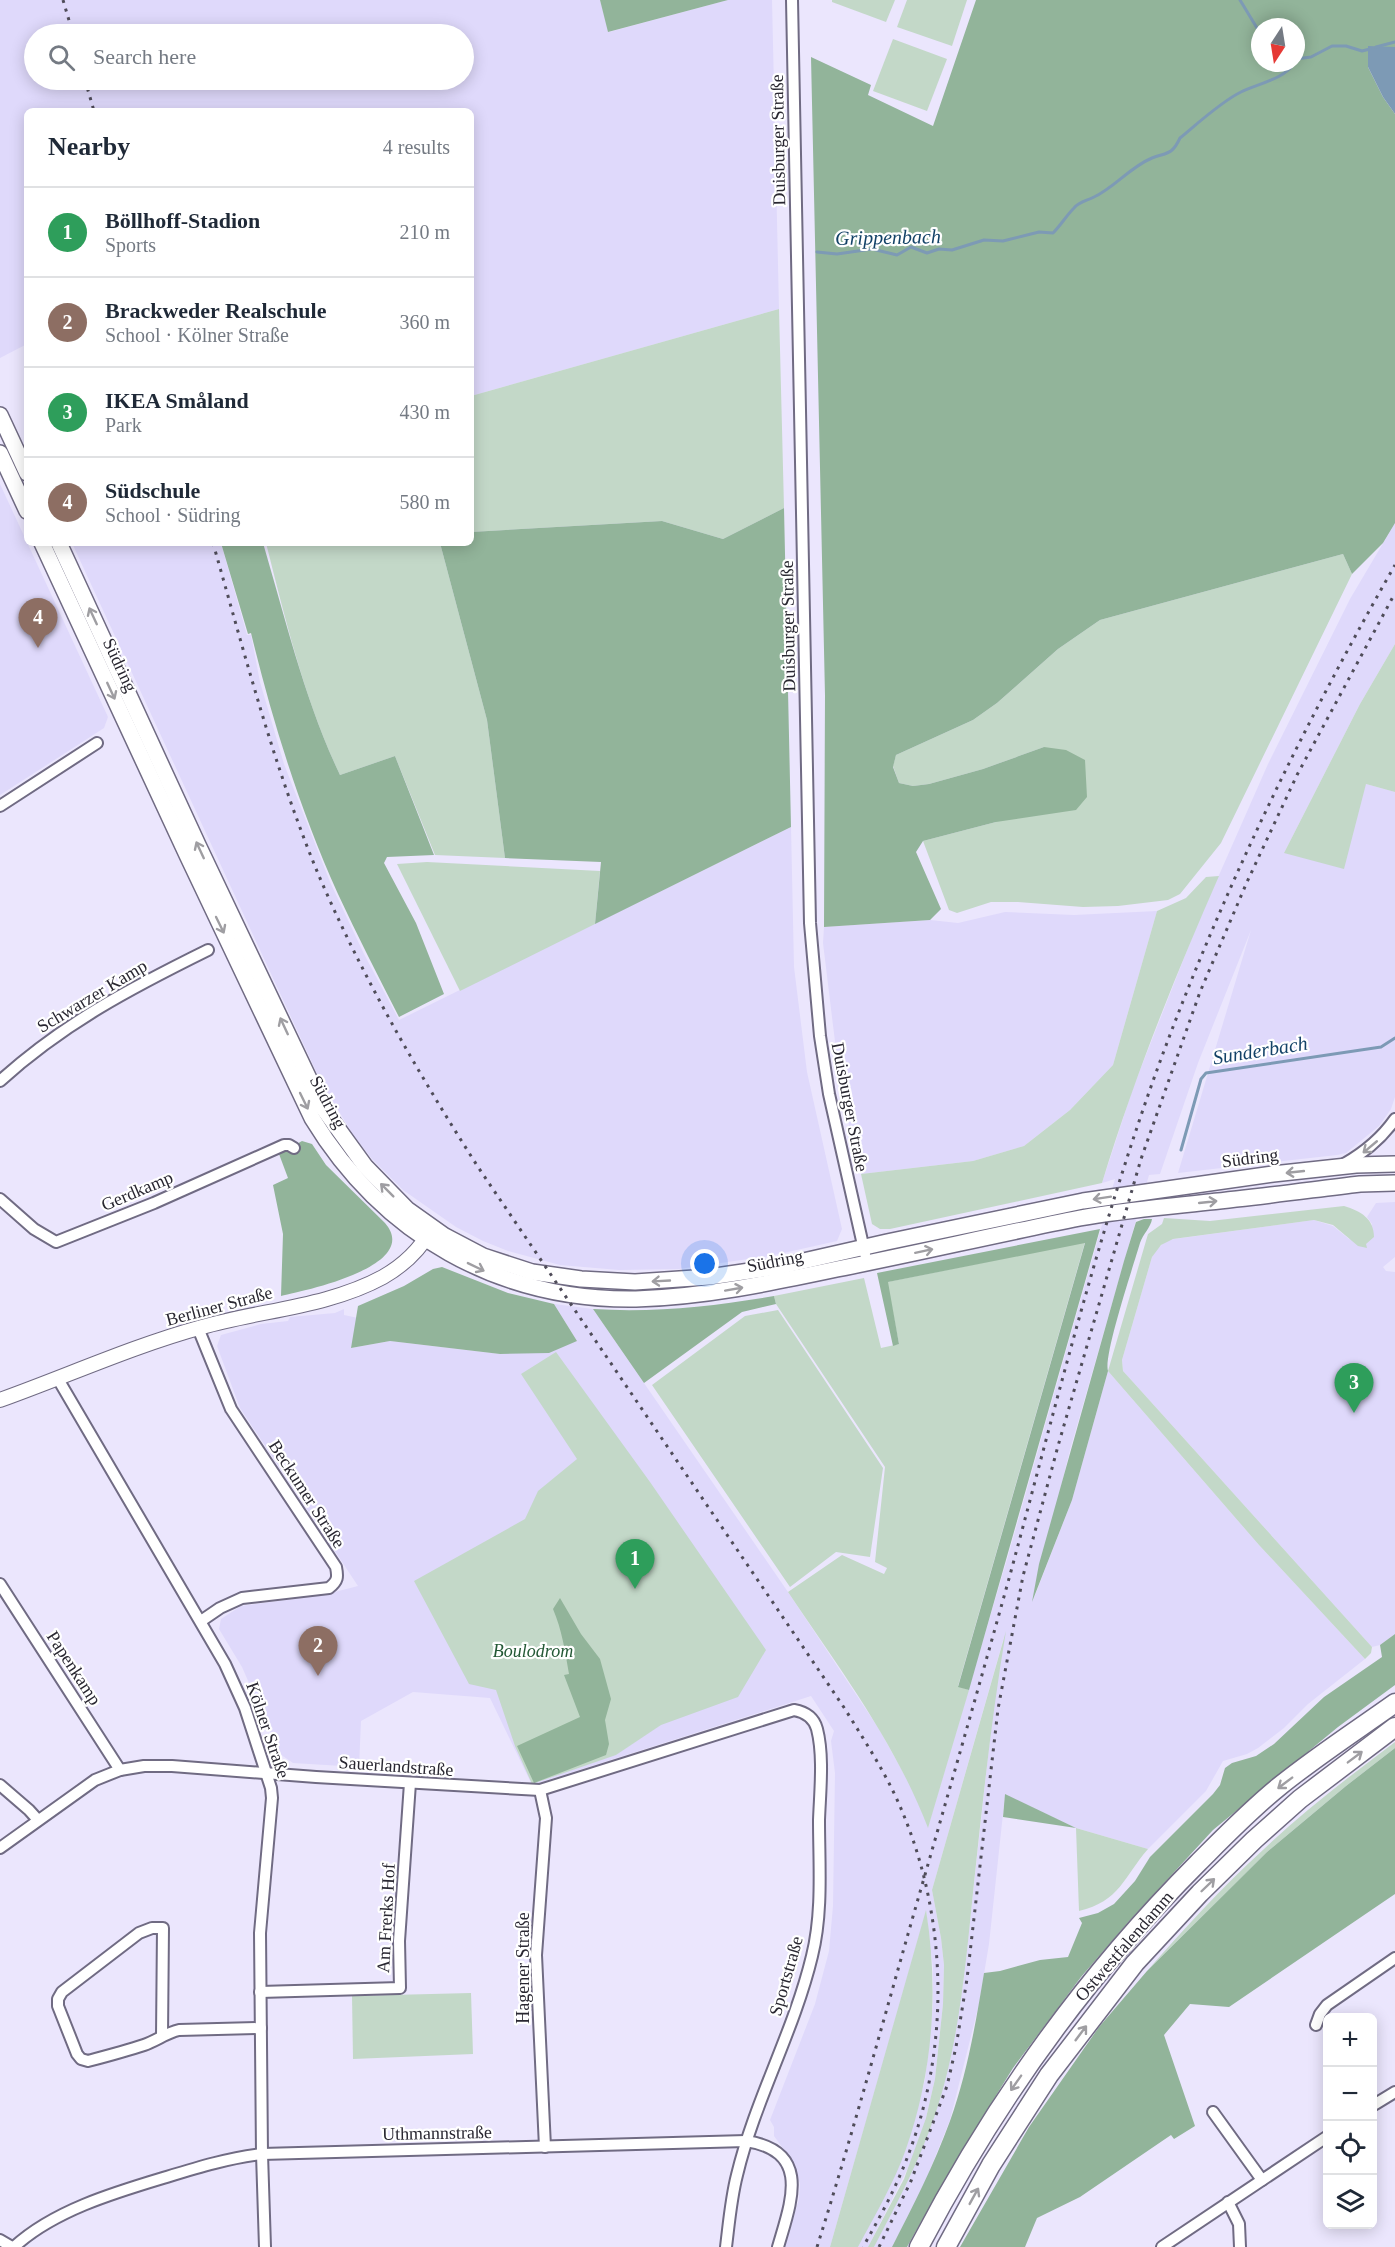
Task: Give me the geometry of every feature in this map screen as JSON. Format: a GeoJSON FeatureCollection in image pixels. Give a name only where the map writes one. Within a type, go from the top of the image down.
{"type":"FeatureCollection","features":[{"type":"Feature","properties":{"kind":"highway","name":"Ostwestfalendamm"},"geometry":{"type":"LineString","coordinates":[[919,2247],[974,2148],[1016,2083],[1084,1989],[1138,1925],[1239,1822],[1281,1785],[1395,1703]]}},
{"type":"Feature","properties":{"kind":"highway","name":"Ostwestfalendamm"},"geometry":{"type":"LineString","coordinates":[[946,2247],[991,2165],[1049,2075],[1135,1963],[1200,1893],[1254,1840],[1300,1800],[1395,1727]]}},
{"type":"Feature","properties":{"kind":"main road"},"geometry":{"type":"LineString","coordinates":[[0,415],[24,467]]}},
{"type":"Feature","properties":{"kind":"main road"},"geometry":{"type":"LineString","coordinates":[[0,453],[24,505]]}},
{"type":"Feature","properties":{"kind":"main road","name":"Südring"},"geometry":{"type":"LineString","coordinates":[[43,546],[312,1119],[357,1180],[387,1210],[428,1234],[524,1270],[580,1279],[635,1282],[743,1273],[1083,1201],[1150,1190],[1338,1167],[1395,1164]]}},
{"type":"Feature","properties":{"kind":"main road","name":"Südring"},"geometry":{"type":"LineString","coordinates":[[61,546],[198,845],[323,1108],[365,1166],[428,1234],[451,1255],[505,1279],[577,1296],[634,1299],[711,1293],[1081,1218],[1130,1210],[1394,1180]]}},
{"type":"Feature","properties":{"kind":"street","name":"Duisburger Straße"},"geometry":{"type":"LineString","coordinates":[[792,0],[810,923],[825,1070],[835,1127],[863,1247]]}},
{"type":"Feature","properties":{"kind":"street"},"geometry":{"type":"LineString","coordinates":[[0,806],[97,743]]}},
{"type":"Feature","properties":{"kind":"street","name":"Schwarzer Kamp"},"geometry":{"type":"LineString","coordinates":[[0,1081],[27,1056],[72,1023],[124,993],[208,950]]}},
{"type":"Feature","properties":{"kind":"street"},"geometry":{"type":"LineString","coordinates":[[1338,1167],[1362,1153],[1382,1136],[1395,1119]]}},
{"type":"Feature","properties":{"kind":"street","name":"Gerdkamp"},"geometry":{"type":"LineString","coordinates":[[0,1199],[34,1229],[56,1242],[154,1203],[284,1145],[294,1148]]}},
{"type":"Feature","properties":{"kind":"street","name":"Berliner Straße"},"geometry":{"type":"LineString","coordinates":[[0,1401],[132,1349],[198,1328],[326,1298],[363,1286],[382,1278],[406,1263],[428,1234]]}},
{"type":"Feature","properties":{"kind":"street"},"geometry":{"type":"LineString","coordinates":[[863,1247],[867,1263]]}},
{"type":"Feature","properties":{"kind":"street","name":"Beckumer Straße"},"geometry":{"type":"LineString","coordinates":[[198,1328],[231,1409],[336,1567],[338,1577],[335,1584],[329,1588],[242,1598],[220,1608],[201,1621]]}},
{"type":"Feature","properties":{"kind":"street","name":"Kölner Straße"},"geometry":{"type":"LineString","coordinates":[[58,1379],[201,1621],[238,1689],[271,1788],[272,1809],[260,1933],[265,2247]]}},
{"type":"Feature","properties":{"kind":"street","name":"Papenkamp"},"geometry":{"type":"LineString","coordinates":[[0,1584],[120,1770]]}},
{"type":"Feature","properties":{"kind":"street","name":"Sauerlandstraße"},"geometry":{"type":"LineString","coordinates":[[0,1848],[95,1780],[120,1770],[144,1766],[172,1766],[540,1790],[795,1710],[803,1711]]}},
{"type":"Feature","properties":{"kind":"street","name":"Sportstraße"},"geometry":{"type":"LineString","coordinates":[[726,2247],[736,2176],[746,2141],[805,1985],[818,1923],[820,1767],[817,1728],[810,1716],[803,1711]]}},
{"type":"Feature","properties":{"kind":"street","name":"Am Frerks Hof"},"geometry":{"type":"LineString","coordinates":[[260,1992],[400,1988],[399,1941],[410,1783]]}},
{"type":"Feature","properties":{"kind":"street"},"geometry":{"type":"LineString","coordinates":[[0,1785],[30,1810],[38,1820]]}},
{"type":"Feature","properties":{"kind":"street","name":"Hagener Straße"},"geometry":{"type":"LineString","coordinates":[[540,1790],[546,1818],[536,1954],[545,2146]]}},
{"type":"Feature","properties":{"kind":"street"},"geometry":{"type":"LineString","coordinates":[[162,2036],[163,1928],[152,1928],[139,1933],[62,1992],[58,1999],[58,2006],[81,2060],[88,2061],[144,2045],[162,2036],[169,2032],[191,2029],[261,2028]]}},
{"type":"Feature","properties":{"kind":"street"},"geometry":{"type":"LineString","coordinates":[[1316,2025],[1320,2014],[1328,2005],[1395,1958]]}},
{"type":"Feature","properties":{"kind":"street"},"geometry":{"type":"LineString","coordinates":[[1377,2103],[1395,2092]]}},
{"type":"Feature","properties":{"kind":"street"},"geometry":{"type":"LineString","coordinates":[[1213,2112],[1262,2180]]}},
{"type":"Feature","properties":{"kind":"street"},"geometry":{"type":"LineString","coordinates":[[1162,2247],[1323,2139]]}},
{"type":"Feature","properties":{"kind":"street","name":"Uthmannstraße"},"geometry":{"type":"LineString","coordinates":[[13,2247],[30,2234],[101,2196],[231,2157],[262,2154],[746,2141],[764,2144],[777,2151],[789,2169],[792,2188],[791,2201],[778,2247]]}},
{"type":"Feature","properties":{"kind":"street"},"geometry":{"type":"LineString","coordinates":[[1228,2202],[1239,2224],[1240,2247]]}},
{"type":"Feature","properties":{"kind":"street"},"geometry":{"type":"LineString","coordinates":[[0,2240],[13,2247]]}},
{"type":"Feature","properties":{"kind":"shaded area"},"geometry":{"type":"Polygon","coordinates":[[[0,0],[600,0],[609,32],[728,0],[772,0],[779,309],[474,395],[474,108],[24,108],[24,346],[0,358],[0,0]]]}},
{"type":"Feature","properties":{"kind":"shaded area"},"geometry":{"type":"Polygon","coordinates":[[[0,484],[24,536],[24,546],[29,546],[108,717],[104,728],[0,795],[0,484]]]}},
{"type":"Feature","properties":{"kind":"shaded area"},"geometry":{"type":"Polygon","coordinates":[[[1395,523],[1395,644],[1360,704],[1284,853],[1366,784],[1395,792],[1395,1097],[1391,1109],[1379,1126],[1346,1153],[1178,1173],[1251,930],[1198,1063],[1160,1174],[1149,1175],[1070,1450],[1034,1598],[1072,1500],[1108,1371],[1259,1545],[1365,1659],[1308,1704],[1284,1728],[1258,1748],[1223,1761],[1206,1791],[1148,1849],[1076,1828],[1005,1795],[989,1944],[979,2004],[950,2120],[923,2187],[892,2247],[874,2247],[916,2161],[935,2115],[953,2046],[964,1978],[993,1710],[1004,1637],[932,1890],[944,1965],[943,2004],[935,2079],[926,2118],[912,2160],[868,2247],[858,2247],[906,2149],[925,2080],[933,2006],[933,1968],[926,1912],[830,2247],[785,2247],[799,2199],[800,2184],[793,2162],[774,2136],[774,2127],[770,2120],[815,2004],[829,1951],[833,1906],[835,1773],[831,1741],[834,1731],[811,1696],[532,1785],[490,1698],[413,1692],[361,1721],[359,1767],[293,1763],[280,1754],[242,1667],[219,1629],[221,1619],[241,1606],[323,1595],[358,1586],[240,1408],[217,1346],[221,1335],[261,1324],[288,1321],[290,1317],[335,1313],[344,1309],[344,1315],[358,1318],[351,1348],[390,1341],[500,1354],[577,1341],[554,1304],[593,1309],[788,1592],[879,1729],[915,1794],[928,1827],[1115,1179],[1102,1183],[1133,1088],[1197,925],[1268,764],[1350,599],[1395,523]]]}},
{"type":"Feature","properties":{"kind":"shaded area"},"geometry":{"type":"Polygon","coordinates":[[[73,546],[222,546],[247,635],[251,635],[260,682],[284,764],[330,882],[399,1020],[791,827],[794,967],[807,1072],[842,1229],[837,1241],[770,1256],[679,1269],[619,1270],[560,1265],[508,1251],[456,1227],[403,1190],[372,1159],[354,1136],[321,1082],[73,546]]]}},
{"type":"Feature","properties":{"kind":"shaded area"},"geometry":{"type":"Polygon","coordinates":[[[1157,911],[1113,1065],[1070,1110],[1024,1146],[973,1161],[861,1174],[841,1091],[823,943],[824,927],[930,920],[958,923],[1005,912],[1074,915],[1157,911]]]}},
{"type":"Feature","properties":{"kind":"shaded area"},"geometry":{"type":"Polygon","coordinates":[[[1395,1202],[1395,1257],[1383,1267],[1386,1271],[1395,1272],[1395,1634],[1380,1645],[1372,1647],[1123,1371],[1122,1360],[1152,1257],[1167,1240],[1314,1220],[1333,1226],[1349,1239],[1366,1244],[1372,1224],[1367,1217],[1376,1203],[1395,1202]]]}},
{"type":"Feature","properties":{"kind":"green space"},"geometry":{"type":"Polygon","coordinates":[[[600,0],[728,0],[608,32],[600,0]]]}},
{"type":"Feature","properties":{"kind":"green space"},"geometry":{"type":"Polygon","coordinates":[[[832,0],[895,0],[886,22],[832,2],[832,0]]]}},
{"type":"Feature","properties":{"kind":"green space"},"geometry":{"type":"Polygon","coordinates":[[[907,0],[967,0],[952,46],[897,27],[907,0]]]}},
{"type":"Feature","properties":{"kind":"green space"},"geometry":{"type":"Polygon","coordinates":[[[976,0],[1395,0],[1395,47],[1368,47],[1368,67],[1383,97],[1395,114],[1395,523],[1383,543],[1352,574],[1343,554],[1100,620],[1058,649],[997,703],[973,720],[896,755],[893,767],[899,783],[913,786],[929,784],[983,769],[1044,747],[1066,750],[1085,760],[1087,797],[1076,810],[996,822],[923,841],[916,852],[941,909],[930,920],[824,927],[825,695],[811,57],[871,85],[868,95],[933,126],[976,0]]]}},
{"type":"Feature","properties":{"kind":"green space"},"geometry":{"type":"Polygon","coordinates":[[[893,39],[947,59],[927,111],[873,91],[893,39]]]}},
{"type":"Feature","properties":{"kind":"green space"},"geometry":{"type":"Polygon","coordinates":[[[779,309],[784,508],[723,539],[662,521],[474,532],[474,395],[779,309]]]}},
{"type":"Feature","properties":{"kind":"green space"},"geometry":{"type":"Polygon","coordinates":[[[784,508],[791,827],[595,924],[601,862],[505,858],[487,720],[441,546],[474,546],[474,532],[662,521],[723,539],[784,508]]]}},
{"type":"Feature","properties":{"kind":"green space"},"geometry":{"type":"Polygon","coordinates":[[[222,546],[264,546],[306,690],[340,775],[395,756],[434,855],[387,857],[384,863],[416,923],[444,994],[399,1017],[338,894],[311,830],[278,733],[251,633],[248,634],[222,546]]]}},
{"type":"Feature","properties":{"kind":"green space"},"geometry":{"type":"Polygon","coordinates":[[[267,546],[441,546],[487,720],[505,858],[435,855],[395,756],[340,775],[316,719],[289,632],[267,546]]]}},
{"type":"Feature","properties":{"kind":"green space"},"geometry":{"type":"Polygon","coordinates":[[[1343,554],[1352,574],[1221,843],[1180,894],[1168,900],[1118,906],[1083,907],[991,902],[957,913],[949,910],[923,841],[996,822],[1044,747],[983,769],[929,784],[913,786],[899,783],[893,766],[896,755],[973,720],[997,703],[1058,649],[1100,620],[1343,554]]]}},
{"type":"Feature","properties":{"kind":"green space"},"geometry":{"type":"Polygon","coordinates":[[[1395,644],[1395,792],[1366,784],[1344,869],[1284,853],[1360,704],[1395,644]]]}},
{"type":"Feature","properties":{"kind":"green space"},"geometry":{"type":"Polygon","coordinates":[[[427,862],[600,871],[595,924],[460,991],[397,864],[427,862]]]}},
{"type":"Feature","properties":{"kind":"green space"},"geometry":{"type":"Polygon","coordinates":[[[1219,876],[1156,1028],[1102,1183],[890,1229],[880,1229],[872,1224],[861,1174],[973,1161],[1024,1146],[1070,1110],[1113,1065],[1157,911],[1186,898],[1206,877],[1219,876]]]}},
{"type":"Feature","properties":{"kind":"green space"},"geometry":{"type":"Polygon","coordinates":[[[302,1141],[312,1144],[326,1165],[385,1223],[392,1238],[388,1252],[375,1263],[357,1273],[335,1282],[281,1296],[283,1234],[273,1185],[288,1178],[279,1154],[302,1141]]]}},
{"type":"Feature","properties":{"kind":"green space"},"geometry":{"type":"Polygon","coordinates":[[[1344,1206],[1361,1213],[1372,1225],[1374,1237],[1366,1244],[1367,1248],[1358,1246],[1333,1225],[1314,1220],[1173,1239],[1161,1245],[1152,1257],[1122,1360],[1123,1371],[1372,1647],[1371,1653],[1365,1659],[1259,1545],[1108,1371],[1148,1234],[1162,1224],[1164,1218],[1210,1221],[1344,1206]]]}},
{"type":"Feature","properties":{"kind":"green space"},"geometry":{"type":"Polygon","coordinates":[[[1152,1219],[1140,1243],[1120,1309],[1110,1348],[1108,1371],[1072,1500],[1032,1602],[1039,1564],[1124,1261],[1136,1222],[1152,1219]]]}},
{"type":"Feature","properties":{"kind":"green space"},"geometry":{"type":"Polygon","coordinates":[[[1100,1229],[969,1690],[958,1687],[1085,1243],[888,1282],[899,1344],[893,1346],[877,1273],[1100,1229]]]}},
{"type":"Feature","properties":{"kind":"green space"},"geometry":{"type":"Polygon","coordinates":[[[1085,1242],[958,1686],[969,1690],[928,1828],[915,1796],[883,1736],[788,1592],[842,1555],[884,1574],[887,1568],[875,1562],[885,1467],[776,1304],[774,1296],[864,1278],[881,1348],[899,1344],[887,1282],[1085,1242]]]}},
{"type":"Feature","properties":{"kind":"green space"},"geometry":{"type":"Polygon","coordinates":[[[442,1267],[508,1293],[554,1304],[577,1341],[549,1353],[500,1354],[390,1341],[351,1348],[358,1306],[404,1286],[433,1269],[442,1267]]]}},
{"type":"Feature","properties":{"kind":"green space"},"geometry":{"type":"Polygon","coordinates":[[[774,1296],[776,1304],[742,1312],[644,1383],[593,1309],[684,1308],[774,1296]]]}},
{"type":"Feature","properties":{"kind":"green space"},"geometry":{"type":"Polygon","coordinates":[[[778,1310],[883,1468],[870,1557],[836,1552],[790,1587],[652,1385],[745,1316],[778,1310]]]}},
{"type":"Feature","properties":{"kind":"green space","name":"Boulodrom"},"geometry":{"type":"Polygon","coordinates":[[[556,1352],[650,1482],[766,1650],[738,1697],[661,1725],[616,1755],[532,1784],[515,1746],[496,1690],[469,1684],[414,1581],[525,1519],[538,1491],[577,1459],[521,1374],[556,1352]]]}},
{"type":"Feature","properties":{"kind":"green space"},"geometry":{"type":"Polygon","coordinates":[[[560,1598],[581,1634],[600,1659],[611,1699],[605,1720],[609,1744],[606,1755],[534,1783],[517,1746],[580,1717],[564,1675],[569,1674],[561,1633],[553,1609],[560,1598]]]}},
{"type":"Feature","properties":{"kind":"green space"},"geometry":{"type":"Polygon","coordinates":[[[1006,1631],[988,1756],[965,1971],[951,2058],[935,2115],[915,2165],[874,2247],[868,2247],[904,2179],[926,2118],[935,2079],[943,2004],[944,1965],[932,1890],[1006,1631]]]}},
{"type":"Feature","properties":{"kind":"green space"},"geometry":{"type":"Polygon","coordinates":[[[1395,1634],[1395,1685],[1338,1727],[1213,1830],[1130,1920],[1081,1977],[1013,2068],[952,2167],[907,2247],[892,2247],[930,2169],[956,2103],[970,2048],[984,1973],[1040,1960],[1068,1957],[1082,1923],[1079,1918],[1098,1913],[1114,1904],[1135,1881],[1150,1857],[1213,1794],[1220,1785],[1225,1768],[1232,1763],[1256,1756],[1274,1744],[1324,1697],[1382,1657],[1380,1645],[1395,1634]]]}},
{"type":"Feature","properties":{"kind":"green space"},"geometry":{"type":"Polygon","coordinates":[[[1395,1742],[1395,1748],[1267,1852],[1147,1971],[1248,1863],[1328,1794],[1395,1742]]]}},
{"type":"Feature","properties":{"kind":"green space"},"geometry":{"type":"Polygon","coordinates":[[[1395,1748],[1395,1894],[1229,2007],[1190,2004],[1164,2035],[1195,2126],[1174,2139],[1171,2135],[1080,2197],[1037,2218],[1025,2247],[960,2247],[1029,2127],[1099,2027],[1147,1971],[1267,1852],[1395,1748]]]}},
{"type":"Feature","properties":{"kind":"green space"},"geometry":{"type":"Polygon","coordinates":[[[1005,1794],[1076,1828],[1003,1817],[1005,1794]]]}},
{"type":"Feature","properties":{"kind":"green space"},"geometry":{"type":"Polygon","coordinates":[[[1076,1828],[1148,1849],[1112,1895],[1093,1907],[1079,1911],[1076,1828]]]}},
{"type":"Feature","properties":{"kind":"green space"},"geometry":{"type":"Polygon","coordinates":[[[926,1910],[933,2000],[928,2061],[915,2120],[896,2174],[858,2247],[830,2247],[926,1910]]]}},
{"type":"Feature","properties":{"kind":"green space"},"geometry":{"type":"Polygon","coordinates":[[[471,1993],[473,2054],[353,2059],[352,1996],[471,1993]]]}},
{"type":"Feature","properties":{"kind":"water"},"geometry":{"type":"Polygon","coordinates":[[[1368,46],[1395,47],[1395,114],[1383,97],[1368,67],[1368,46]]]}},
{"type":"Feature","properties":{"kind":"waterway"},"geometry":{"type":"LineString","coordinates":[[1240,0],[1251,18]]}},
{"type":"Feature","properties":{"kind":"waterway","name":"Grippenbach"},"geometry":{"type":"LineString","coordinates":[[1376,47],[1395,42]]}},
{"type":"Feature","properties":{"kind":"waterway","name":"Grippenbach"},"geometry":{"type":"LineString","coordinates":[[1305,58],[1332,46],[1346,46],[1362,51],[1370,49]]}},
{"type":"Feature","properties":{"kind":"waterway","name":"Grippenbach"},"geometry":{"type":"LineString","coordinates":[[817,252],[837,254],[872,249],[897,255],[911,247],[927,253],[939,249],[952,250],[984,240],[1003,241],[1039,232],[1053,233],[1079,204],[1101,193],[1144,162],[1169,152],[1180,138],[1226,101],[1286,72]]}},
{"type":"Feature","properties":{"kind":"waterway","name":"Sunderbach"},"geometry":{"type":"LineString","coordinates":[[1181,1150],[1201,1079],[1206,1073],[1381,1047],[1395,1038]]}},
{"type":"Feature","properties":{"kind":"railway"},"geometry":{"type":"LineString","coordinates":[[63,0],[70,24]]}},
{"type":"Feature","properties":{"kind":"railway"},"geometry":{"type":"LineString","coordinates":[[88,90],[93,108]]}},
{"type":"Feature","properties":{"kind":"railway"},"geometry":{"type":"LineString","coordinates":[[214,546],[261,711],[288,794],[319,876],[373,988],[413,1061],[478,1167],[845,1709],[874,1755],[899,1804],[915,1846],[927,1889],[938,1977],[937,2022],[932,2067],[923,2110],[909,2153],[894,2189],[863,2247]]}},
{"type":"Feature","properties":{"kind":"railway"},"geometry":{"type":"LineString","coordinates":[[817,2247],[986,1661],[1097,1256],[1136,1130],[1183,1002],[1237,874],[1296,748],[1395,565]]}},
{"type":"Feature","properties":{"kind":"railway"},"geometry":{"type":"LineString","coordinates":[[879,2247],[911,2181],[947,2086],[967,1979],[998,1709],[1023,1576],[1141,1159],[1200,992],[1247,882],[1297,775],[1395,593]]}},
{"type":"Feature","properties":{"kind":"place","name":"Südschule"},"geometry":{"type":"Point","coordinates":[38,648]}},
{"type":"Feature","properties":{"kind":"place","name":"IKEA Småland"},"geometry":{"type":"Point","coordinates":[1354,1413]}},
{"type":"Feature","properties":{"kind":"place","name":"Böllhoff-Stadion"},"geometry":{"type":"Point","coordinates":[635,1589]}},
{"type":"Feature","properties":{"kind":"place","name":"Brackweder Realschule"},"geometry":{"type":"Point","coordinates":[318,1676]}}]}
